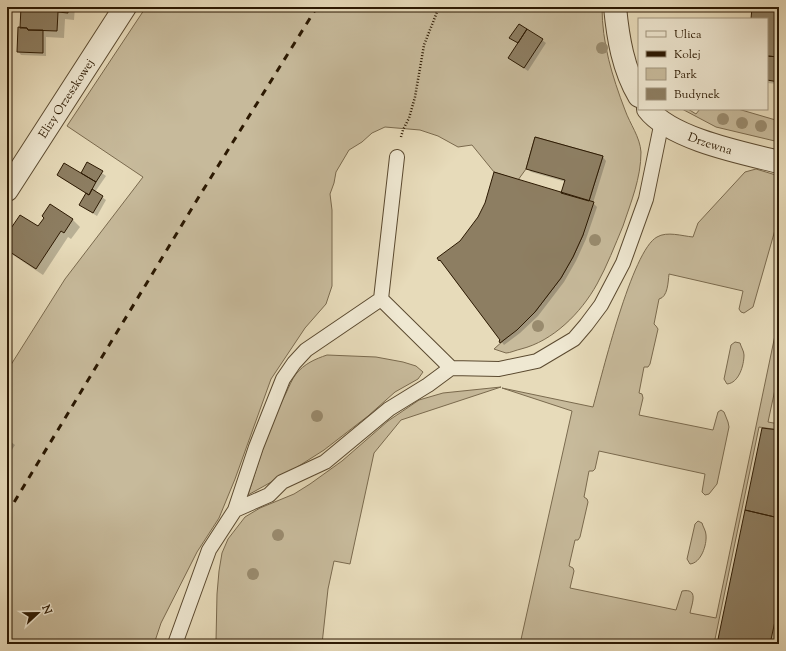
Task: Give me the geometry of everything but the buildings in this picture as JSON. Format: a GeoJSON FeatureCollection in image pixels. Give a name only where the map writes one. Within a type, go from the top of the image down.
{"type":"FeatureCollection","features":[{"type":"Feature","properties":{"kind":"street","name":"Elizy Orzeszkowej"},"geometry":{"type":"LineString","coordinates":[[7,190],[125,7]]}},
{"type":"Feature","properties":{"kind":"street"},"geometry":{"type":"LineString","coordinates":[[615,7],[621,49],[633,85],[638,94]]}},
{"type":"Feature","properties":{"kind":"street","name":"Drzewna"},"geometry":{"type":"LineString","coordinates":[[655,115],[680,132],[698,140],[779,162]]}},
{"type":"Feature","properties":{"kind":"lane"},"geometry":{"type":"LineString","coordinates":[[235,510],[269,495],[282,482],[325,462],[389,409],[428,386],[451,368],[499,369],[537,361],[574,338],[586,325],[613,284],[628,249],[646,199],[655,115]]}},
{"type":"Feature","properties":{"kind":"lane"},"geometry":{"type":"LineString","coordinates":[[175,644],[209,550],[235,510],[256,447],[283,379],[294,363],[306,350],[381,299],[397,157]]}},
{"type":"Feature","properties":{"kind":"lane"},"geometry":{"type":"LineString","coordinates":[[381,299],[451,368]]}},
{"type":"Feature","properties":{"kind":"path"},"geometry":{"type":"LineString","coordinates":[[397,157],[403,130],[409,118],[415,98],[424,45],[439,7]]}},
{"type":"Feature","properties":{"kind":"green space"},"geometry":{"type":"Polygon","coordinates":[[[146,7],[602,7],[604,34],[612,72],[625,110],[640,146],[641,162],[637,181],[623,226],[611,255],[597,284],[583,305],[555,333],[544,340],[506,353],[494,349],[535,312],[561,278],[573,257],[583,235],[589,201],[603,156],[535,137],[526,169],[518,180],[494,172],[472,145],[458,147],[438,136],[420,130],[385,127],[372,133],[362,142],[349,150],[336,172],[330,194],[332,210],[332,286],[326,304],[305,328],[271,379],[235,479],[219,518],[197,552],[161,623],[154,644],[7,644],[7,371],[65,279],[143,177],[67,126],[146,7]]]}},
{"type":"Feature","properties":{"kind":"green space"},"geometry":{"type":"Polygon","coordinates":[[[684,110],[690,110],[696,114],[699,110],[741,110],[779,121],[779,142],[716,127],[684,110]]]}},
{"type":"Feature","properties":{"kind":"green space"},"geometry":{"type":"Polygon","coordinates":[[[756,169],[779,176],[779,216],[753,307],[744,313],[739,309],[743,291],[669,274],[666,292],[662,298],[659,299],[654,324],[658,329],[650,364],[648,367],[644,367],[639,393],[642,394],[643,398],[639,415],[713,430],[718,412],[721,410],[724,412],[729,427],[717,484],[709,494],[705,495],[702,492],[705,474],[599,451],[595,469],[593,471],[589,471],[584,497],[588,502],[580,537],[578,540],[575,540],[569,566],[573,568],[574,571],[570,588],[676,610],[682,591],[687,591],[693,594],[690,613],[716,618],[779,316],[779,371],[768,422],[779,424],[779,430],[759,427],[714,644],[520,644],[572,411],[502,388],[593,407],[628,288],[647,247],[657,237],[665,234],[693,237],[698,223],[745,172],[756,169]]]}},
{"type":"Feature","properties":{"kind":"green space"},"geometry":{"type":"Polygon","coordinates":[[[735,342],[740,343],[743,350],[743,364],[738,377],[731,383],[727,384],[724,379],[731,345],[735,342]]]}},
{"type":"Feature","properties":{"kind":"green space"},"geometry":{"type":"Polygon","coordinates":[[[327,355],[376,357],[416,366],[423,372],[418,379],[395,392],[368,416],[324,450],[291,471],[248,495],[269,430],[293,378],[299,370],[306,365],[327,355]]]}},
{"type":"Feature","properties":{"kind":"green space"},"geometry":{"type":"Polygon","coordinates":[[[501,387],[401,420],[374,453],[350,564],[334,561],[328,589],[322,644],[215,644],[217,594],[222,553],[228,539],[245,517],[260,508],[294,494],[310,484],[342,461],[388,421],[419,400],[443,393],[501,387]]]}},
{"type":"Feature","properties":{"kind":"green space"},"geometry":{"type":"Polygon","coordinates":[[[698,521],[702,523],[706,532],[706,539],[700,557],[694,563],[690,564],[687,559],[695,524],[698,521]]]}},
{"type":"Feature","properties":{"kind":"railway"},"geometry":{"type":"LineString","coordinates":[[7,514],[200,195],[317,7]]}}]}
